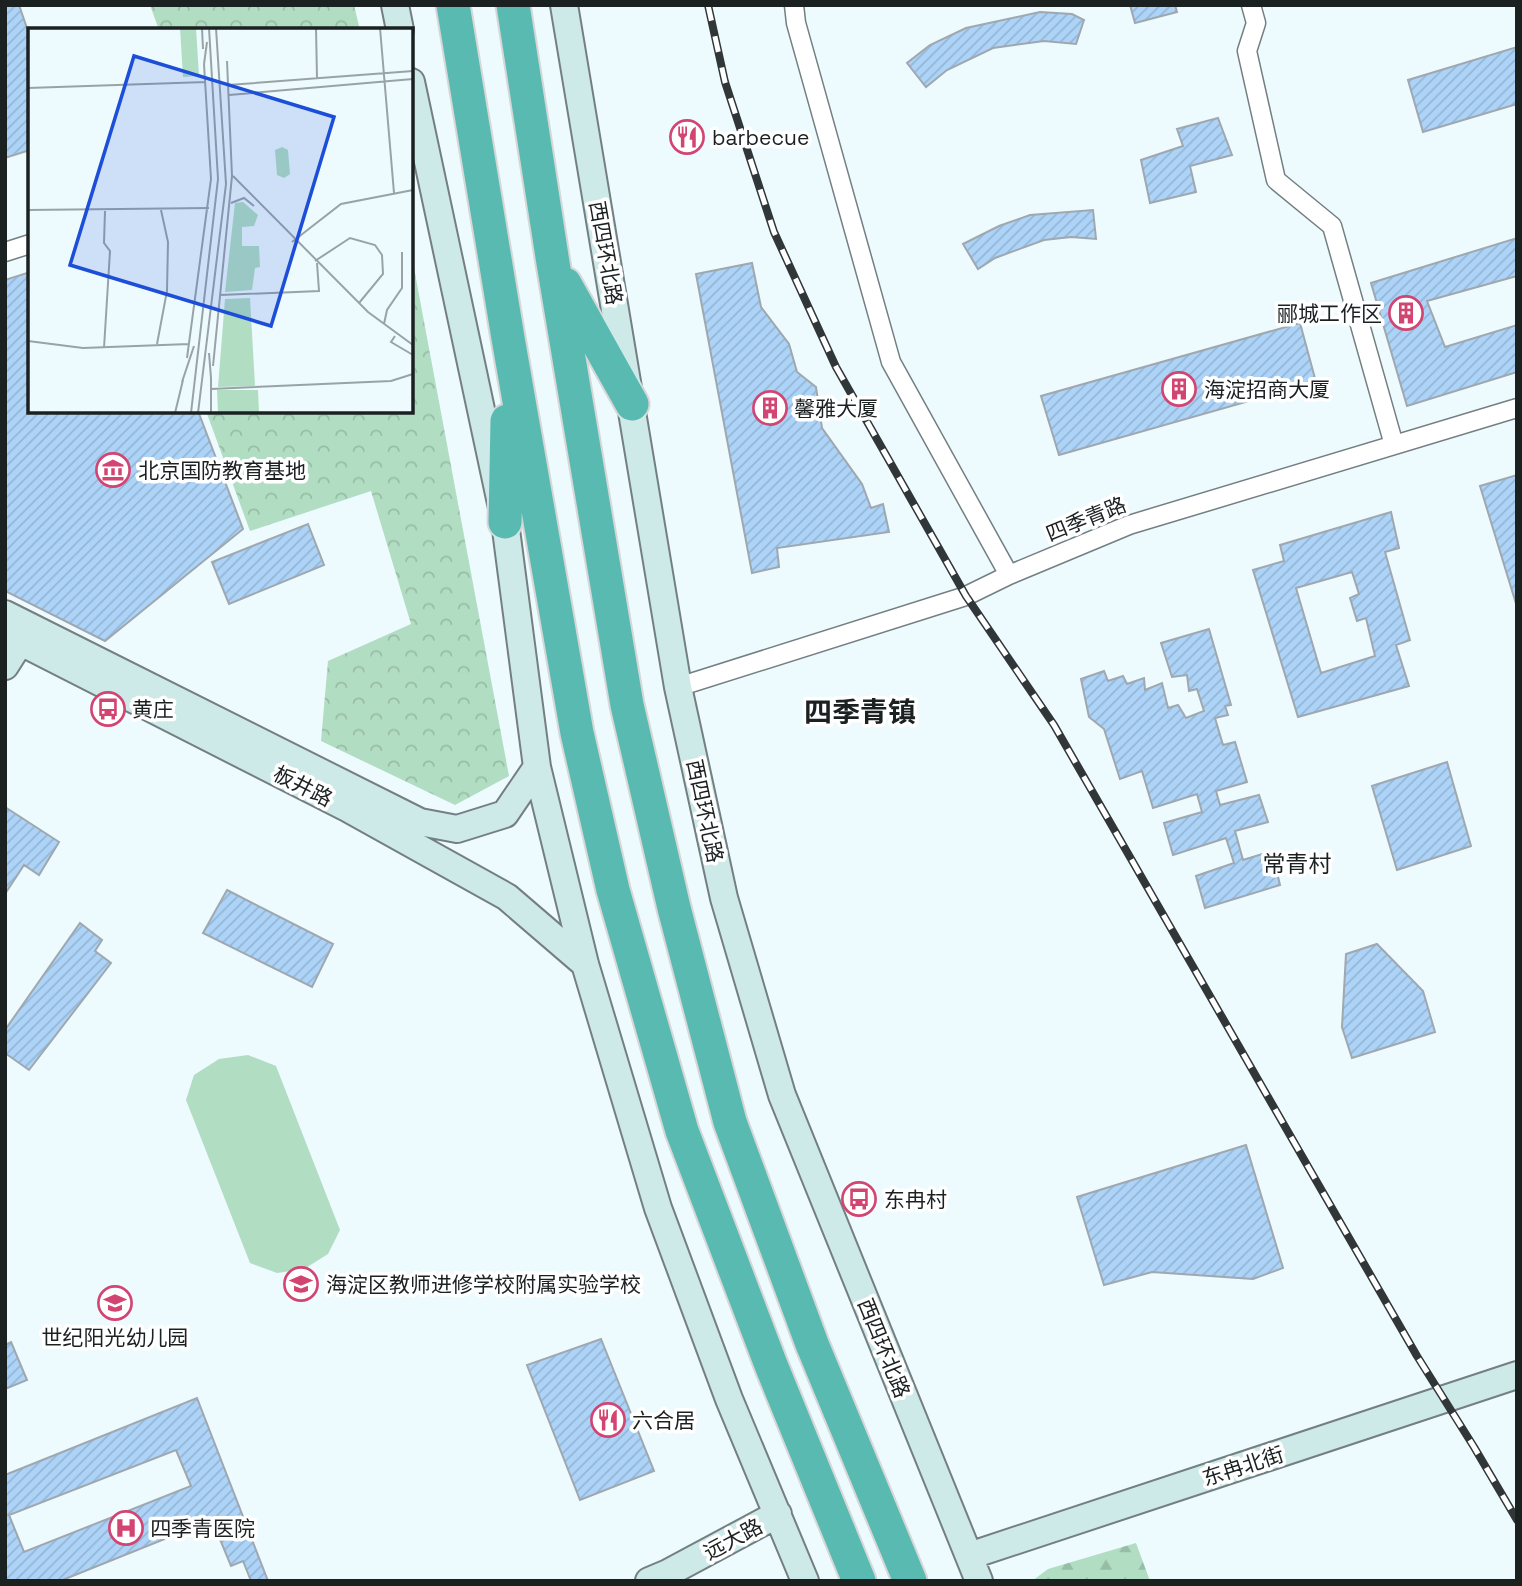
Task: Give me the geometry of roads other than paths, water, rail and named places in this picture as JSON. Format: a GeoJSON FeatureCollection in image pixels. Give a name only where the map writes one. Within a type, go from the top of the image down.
{"type":"FeatureCollection","features":[{"type":"Feature","properties":{"kind":"highway"},"geometry":{"type":"LineString","coordinates":[[453,5],[577,733],[613,890],[682,1131],[771,1365],[859,1581]]}},
{"type":"Feature","properties":{"kind":"highway"},"geometry":{"type":"LineString","coordinates":[[513,5],[627,705],[674,908],[730,1122],[812,1343],[910,1581]]}},
{"type":"Feature","properties":{"kind":"highway"},"geometry":{"type":"LineString","coordinates":[[553,263],[632,404]]}},
{"type":"Feature","properties":{"kind":"highway"},"geometry":{"type":"LineString","coordinates":[[505,522],[508,338]]}},
{"type":"Feature","properties":{"kind":"street"},"geometry":{"type":"LineString","coordinates":[[395,5],[400,28]]}},
{"type":"Feature","properties":{"kind":"street","name":"西四环北路"},"geometry":{"type":"LineString","coordinates":[[565,5],[678,687],[724,898],[782,1095],[979,1581]]}},
{"type":"Feature","properties":{"kind":"street"},"geometry":{"type":"LineString","coordinates":[[794,5],[800,36],[891,362],[1009,575]]}},
{"type":"Feature","properties":{"kind":"street"},"geometry":{"type":"LineString","coordinates":[[1251,5],[1256,23],[1247,51],[1276,180],[1332,226],[1394,445]]}},
{"type":"Feature","properties":{"kind":"street"},"geometry":{"type":"LineString","coordinates":[[413,99],[505,522],[537,767],[585,964],[658,1208],[729,1399],[804,1581]]}},
{"type":"Feature","properties":{"kind":"street"},"geometry":{"type":"LineString","coordinates":[[5,252],[28,245]]}},
{"type":"Feature","properties":{"kind":"street","name":"四季青路"},"geometry":{"type":"LineString","coordinates":[[678,687],[966,596],[1129,525],[1517,408]]}},
{"type":"Feature","properties":{"kind":"street"},"geometry":{"type":"LineString","coordinates":[[5,614],[19,634],[420,822],[457,829],[505,814],[537,767]]}},
{"type":"Feature","properties":{"kind":"street"},"geometry":{"type":"LineString","coordinates":[[5,666],[19,634]]}},
{"type":"Feature","properties":{"kind":"street","name":"板井路"},"geometry":{"type":"LineString","coordinates":[[19,634],[507,897],[585,964]]}},
{"type":"Feature","properties":{"kind":"street","name":"东冉北街"},"geometry":{"type":"LineString","coordinates":[[969,1556],[1517,1375]]}},
{"type":"Feature","properties":{"kind":"street","name":"远大路"},"geometry":{"type":"LineString","coordinates":[[663,1578],[778,1514]]}},
{"type":"Feature","properties":{"kind":"railway"},"geometry":{"type":"LineString","coordinates":[[708,5],[725,82],[774,232],[836,367],[966,596],[1054,725],[1417,1356],[1517,1520]]}},
{"type":"Feature","properties":{"kind":"place","name":"barbecue"},"geometry":{"type":"Point","coordinates":[687,137]}},
{"type":"Feature","properties":{"kind":"place","name":"郦城工作区"},"geometry":{"type":"Point","coordinates":[1406,313]}},
{"type":"Feature","properties":{"kind":"place","name":"海淀招商大厦"},"geometry":{"type":"Point","coordinates":[1179,389]}},
{"type":"Feature","properties":{"kind":"place","name":"馨雅大厦"},"geometry":{"type":"Point","coordinates":[770,408]}},
{"type":"Feature","properties":{"kind":"place","name":"北京国防教育基地"},"geometry":{"type":"Point","coordinates":[113,470]}},
{"type":"Feature","properties":{"kind":"place","name":"黄庄"},"geometry":{"type":"Point","coordinates":[108,709]}},
{"type":"Feature","properties":{"kind":"place","name":"东冉村"},"geometry":{"type":"Point","coordinates":[859,1199]}},
{"type":"Feature","properties":{"kind":"place","name":"海淀区教师进修学校附属实验学校"},"geometry":{"type":"Point","coordinates":[301,1284]}},
{"type":"Feature","properties":{"kind":"place","name":"世纪阳光幼儿园"},"geometry":{"type":"Point","coordinates":[115,1303]}},
{"type":"Feature","properties":{"kind":"place","name":"六合居"},"geometry":{"type":"Point","coordinates":[608,1420]}},
{"type":"Feature","properties":{"kind":"place","name":"四季青医院"},"geometry":{"type":"Point","coordinates":[126,1528]}},
{"type":"Feature","properties":{"kind":"district","name":"四季青镇"},"geometry":{"type":"Point","coordinates":[860,712]}},
{"type":"Feature","properties":{"kind":"district","name":"常青村"},"geometry":{"type":"Point","coordinates":[1297,864]}}]}
